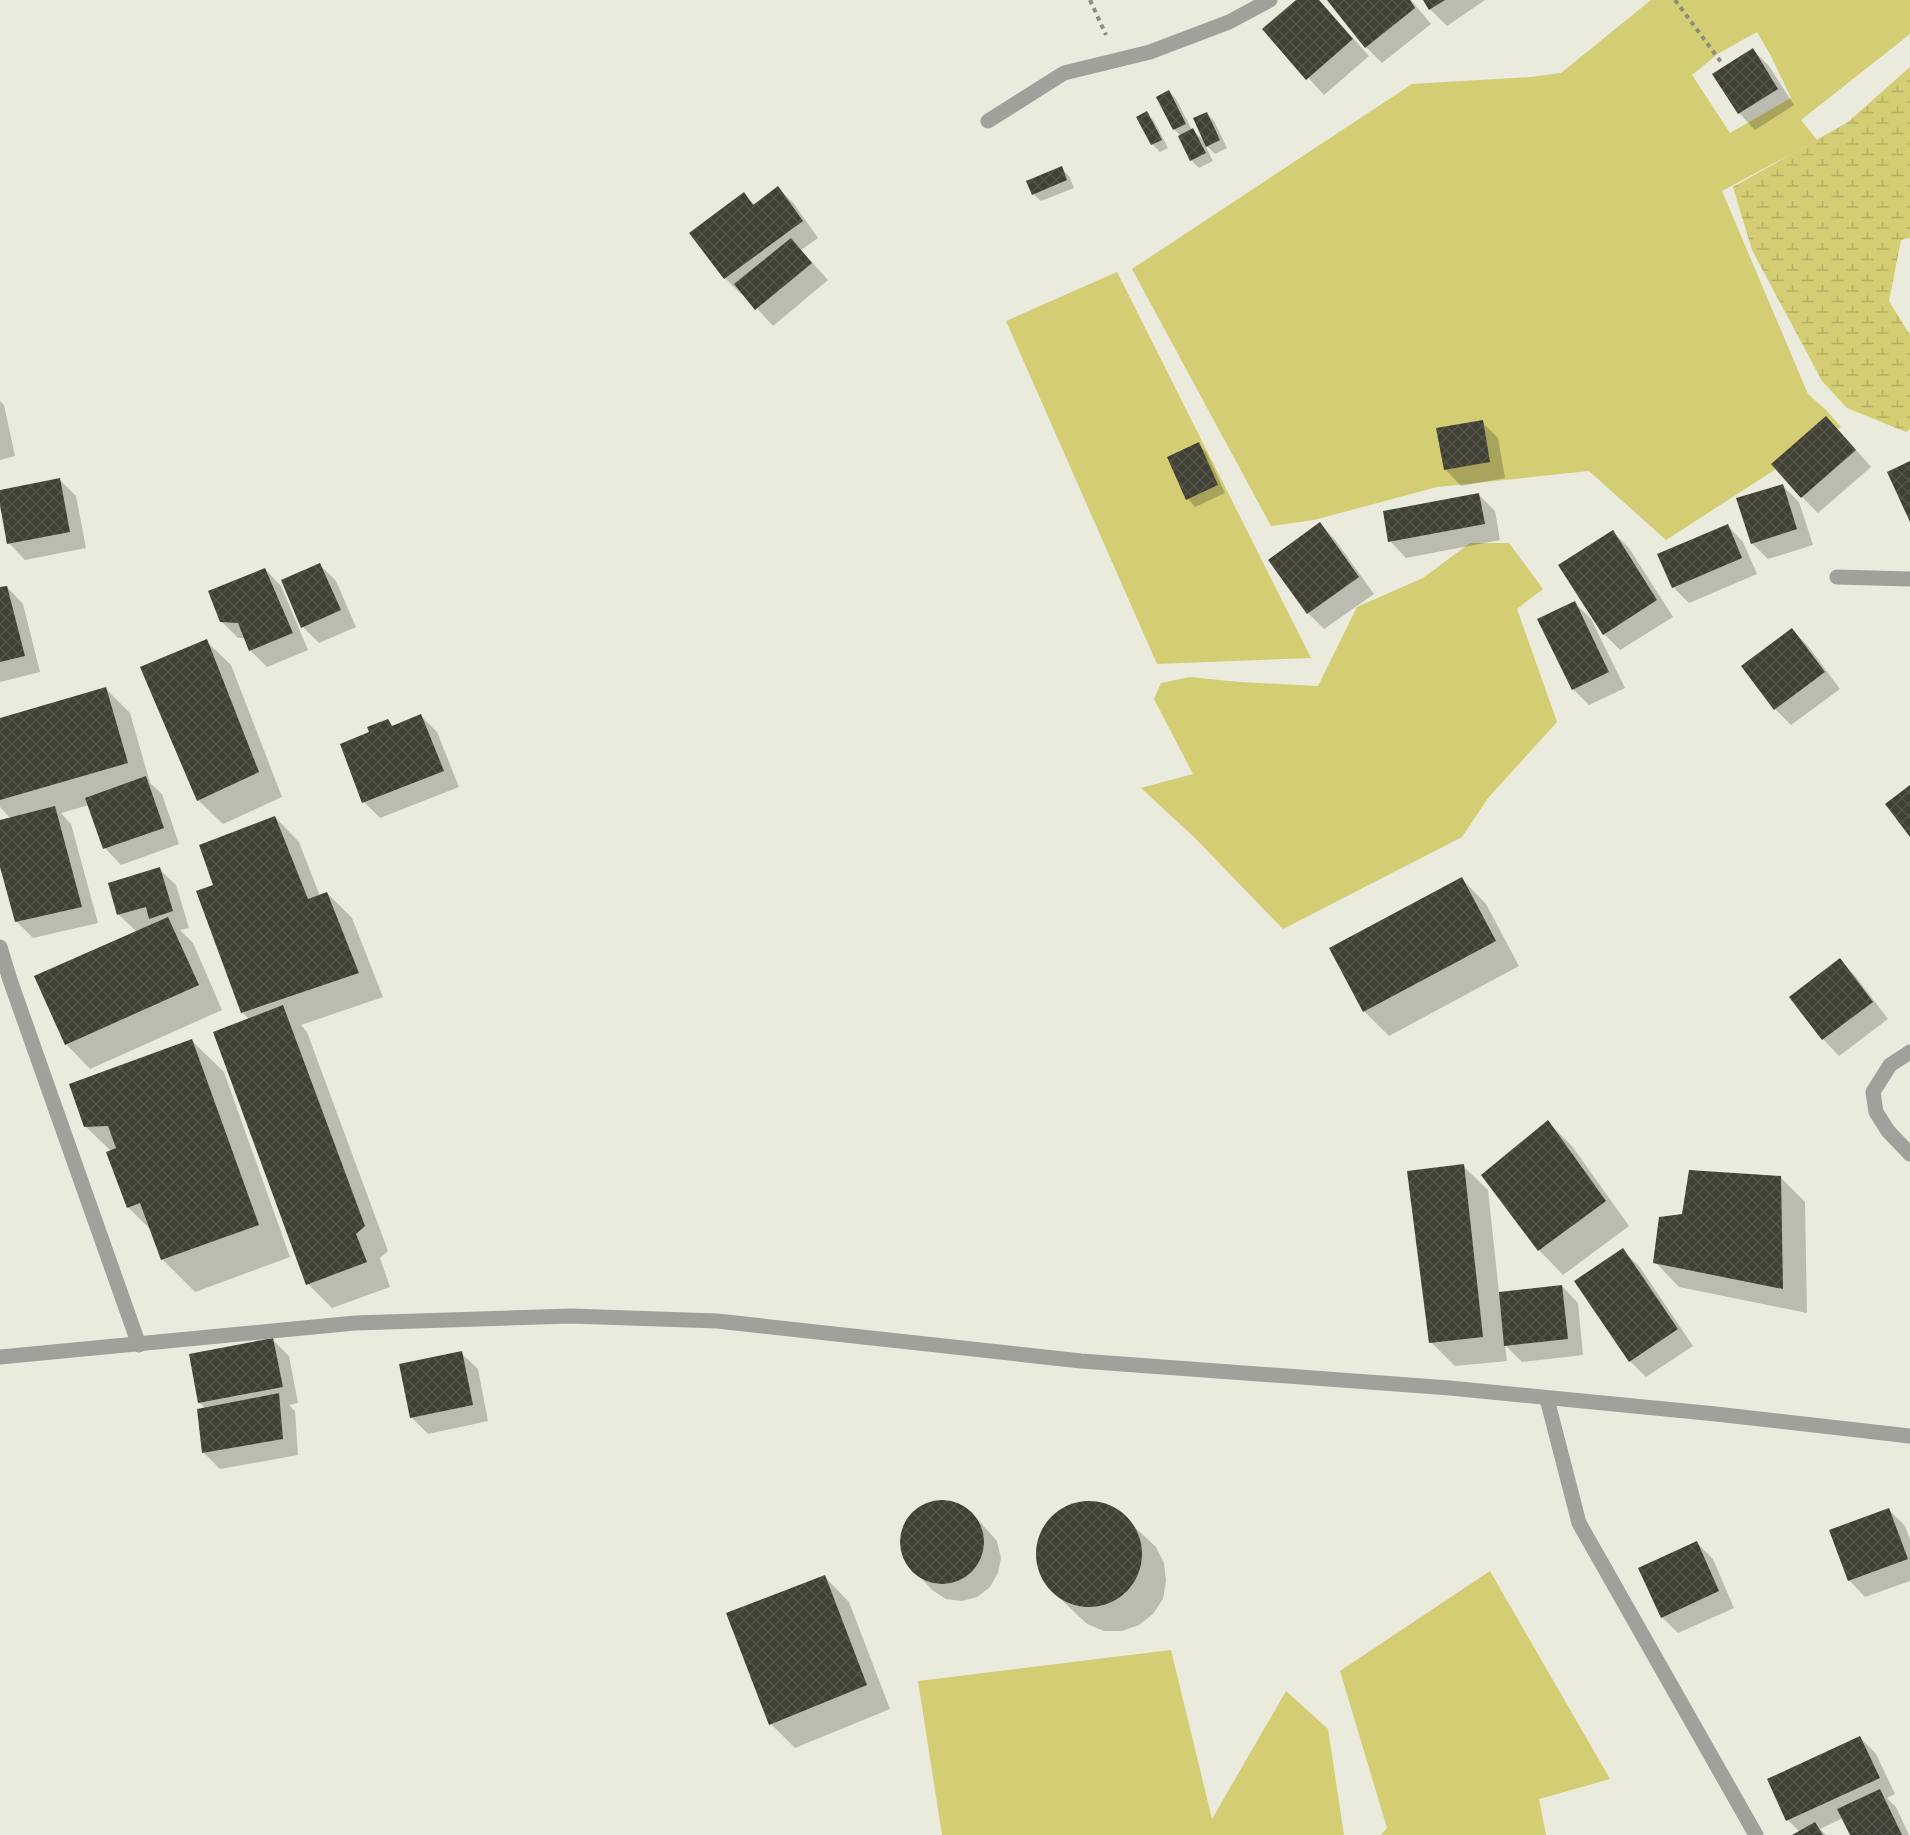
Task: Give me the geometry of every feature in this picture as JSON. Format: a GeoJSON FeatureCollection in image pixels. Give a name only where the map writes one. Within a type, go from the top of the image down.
{"type":"FeatureCollection","features":[{"type":"Feature","properties":{"kind":"street"},"geometry":{"type":"LineString","coordinates":[[988,121],[1064,73],[1150,52],[1229,22],[1270,0]]}},
{"type":"Feature","properties":{"kind":"street"},"geometry":{"type":"LineString","coordinates":[[1837,577],[1910,579]]}},
{"type":"Feature","properties":{"kind":"street"},"geometry":{"type":"LineString","coordinates":[[0,947],[139,1345]]}},
{"type":"Feature","properties":{"kind":"street"},"geometry":{"type":"LineString","coordinates":[[1910,1052],[1890,1065],[1873,1092],[1876,1112],[1888,1131],[1910,1154]]}},
{"type":"Feature","properties":{"kind":"street"},"geometry":{"type":"LineString","coordinates":[[0,1357],[356,1323],[571,1316],[706,1320],[1081,1361],[1450,1388],[1910,1436]]}},
{"type":"Feature","properties":{"kind":"street"},"geometry":{"type":"LineString","coordinates":[[1547,1399],[1579,1523],[1756,1835]]}},
{"type":"Feature","properties":{"kind":"path"},"geometry":{"type":"LineString","coordinates":[[1090,0],[1116,60]]}},
{"type":"Feature","properties":{"kind":"path"},"geometry":{"type":"LineString","coordinates":[[1676,0],[1721,62]]}},
{"type":"Feature","properties":{"kind":"green space"},"geometry":{"type":"Polygon","coordinates":[[[1651,0],[1910,0],[1910,34],[1801,120],[1817,140],[1722,191],[1808,394],[1841,427],[1666,540],[1589,471],[1437,487],[1314,520],[1271,526],[1132,269],[1412,84],[1561,73],[1651,0]],[[1757,32],[1719,53],[1692,75],[1730,133],[1791,98],[1757,32]]]}},
{"type":"Feature","properties":{"kind":"green space"},"geometry":{"type":"Polygon","coordinates":[[[1910,67],[1910,238],[1901,240],[1889,301],[1910,335],[1910,429],[1906,432],[1847,408],[1822,381],[1752,250],[1733,187],[1848,122],[1910,67]]]}},
{"type":"Feature","properties":{"kind":"green space"},"geometry":{"type":"Polygon","coordinates":[[[1117,272],[1311,658],[1157,664],[1006,321],[1117,272]]]}},
{"type":"Feature","properties":{"kind":"green space"},"geometry":{"type":"Polygon","coordinates":[[[1470,543],[1509,543],[1543,589],[1517,609],[1557,722],[1488,798],[1462,837],[1283,929],[1195,838],[1141,788],[1193,774],[1154,699],[1161,683],[1190,677],[1318,686],[1357,607],[1423,578],[1470,543]]]}},
{"type":"Feature","properties":{"kind":"green space"},"geometry":{"type":"Polygon","coordinates":[[[1490,1571],[1610,1779],[1539,1799],[1546,1835],[1381,1835],[1387,1828],[1340,1671],[1490,1571]]]}},
{"type":"Feature","properties":{"kind":"green space"},"geometry":{"type":"Polygon","coordinates":[[[1171,1650],[1212,1819],[1286,1691],[1328,1729],[1344,1835],[942,1835],[918,1681],[1171,1650]]]}},
{"type":"Feature","properties":{"kind":"building"},"geometry":{"type":"Polygon","coordinates":[[[1296,0],[1319,0],[1353,39],[1306,80],[1262,29],[1296,0]]]}},
{"type":"Feature","properties":{"kind":"building"},"geometry":{"type":"Polygon","coordinates":[[[1327,0],[1410,0],[1415,8],[1365,48],[1327,0]]]}},
{"type":"Feature","properties":{"kind":"building"},"geometry":{"type":"Polygon","coordinates":[[[1423,0],[1445,0],[1429,10],[1423,0]]]}},
{"type":"Feature","properties":{"kind":"building"},"geometry":{"type":"Polygon","coordinates":[[[1753,48],[1778,89],[1738,114],[1712,74],[1753,48]]]}},
{"type":"Feature","properties":{"kind":"building"},"geometry":{"type":"Polygon","coordinates":[[[1169,90],[1186,124],[1173,130],[1156,97],[1169,90]]]}},
{"type":"Feature","properties":{"kind":"building"},"geometry":{"type":"Polygon","coordinates":[[[1147,111],[1162,140],[1151,145],[1136,117],[1147,111]]]}},
{"type":"Feature","properties":{"kind":"building"},"geometry":{"type":"Polygon","coordinates":[[[1207,112],[1220,140],[1206,147],[1193,118],[1207,112]]]}},
{"type":"Feature","properties":{"kind":"building"},"geometry":{"type":"Polygon","coordinates":[[[1193,128],[1206,153],[1190,161],[1178,136],[1193,128]]]}},
{"type":"Feature","properties":{"kind":"building"},"geometry":{"type":"Polygon","coordinates":[[[1062,166],[1067,180],[1032,195],[1026,181],[1062,166]]]}},
{"type":"Feature","properties":{"kind":"building"},"geometry":{"type":"Polygon","coordinates":[[[778,186],[803,221],[724,279],[689,233],[744,192],[753,205],[778,186]]]}},
{"type":"Feature","properties":{"kind":"building"},"geometry":{"type":"Polygon","coordinates":[[[791,238],[812,263],[755,310],[734,284],[791,238]]]}},
{"type":"Feature","properties":{"kind":"building"},"geometry":{"type":"Polygon","coordinates":[[[1826,416],[1856,450],[1801,498],[1771,464],[1826,416]]]}},
{"type":"Feature","properties":{"kind":"building"},"geometry":{"type":"Polygon","coordinates":[[[1483,420],[1490,462],[1444,470],[1436,428],[1483,420]]]}},
{"type":"Feature","properties":{"kind":"building"},"geometry":{"type":"Polygon","coordinates":[[[1199,442],[1218,485],[1186,500],[1167,457],[1199,442]]]}},
{"type":"Feature","properties":{"kind":"building"},"geometry":{"type":"Polygon","coordinates":[[[1910,461],[1910,522],[1887,472],[1910,461]]]}},
{"type":"Feature","properties":{"kind":"building"},"geometry":{"type":"Polygon","coordinates":[[[60,478],[70,532],[7,544],[0,505],[0,490],[60,478]]]}},
{"type":"Feature","properties":{"kind":"building"},"geometry":{"type":"Polygon","coordinates":[[[1783,484],[1797,529],[1751,544],[1736,498],[1783,484]]]}},
{"type":"Feature","properties":{"kind":"building"},"geometry":{"type":"Polygon","coordinates":[[[1479,493],[1485,524],[1388,542],[1383,511],[1479,493]]]}},
{"type":"Feature","properties":{"kind":"building"},"geometry":{"type":"Polygon","coordinates":[[[1320,522],[1359,577],[1307,614],[1268,560],[1320,522]]]}},
{"type":"Feature","properties":{"kind":"building"},"geometry":{"type":"Polygon","coordinates":[[[1728,524],[1742,558],[1672,588],[1657,554],[1728,524]]]}},
{"type":"Feature","properties":{"kind":"building"},"geometry":{"type":"Polygon","coordinates":[[[1613,530],[1657,600],[1603,635],[1558,565],[1613,530]]]}},
{"type":"Feature","properties":{"kind":"building"},"geometry":{"type":"Polygon","coordinates":[[[320,563],[341,610],[301,628],[281,580],[320,563]]]}},
{"type":"Feature","properties":{"kind":"building"},"geometry":{"type":"Polygon","coordinates":[[[265,568],[293,633],[249,651],[238,623],[220,622],[208,591],[265,568]]]}},
{"type":"Feature","properties":{"kind":"building"},"geometry":{"type":"Polygon","coordinates":[[[7,586],[25,656],[0,662],[0,587],[7,586]]]}},
{"type":"Feature","properties":{"kind":"building"},"geometry":{"type":"Polygon","coordinates":[[[1575,601],[1609,672],[1572,690],[1537,619],[1575,601]]]}},
{"type":"Feature","properties":{"kind":"building"},"geometry":{"type":"Polygon","coordinates":[[[1792,628],[1825,672],[1774,710],[1741,666],[1792,628]]]}},
{"type":"Feature","properties":{"kind":"building"},"geometry":{"type":"Polygon","coordinates":[[[207,639],[259,772],[197,801],[140,667],[207,639]]]}},
{"type":"Feature","properties":{"kind":"building"},"geometry":{"type":"Polygon","coordinates":[[[106,687],[128,763],[0,800],[0,718],[106,687]]]}},
{"type":"Feature","properties":{"kind":"building"},"geometry":{"type":"Polygon","coordinates":[[[421,714],[444,771],[362,803],[340,744],[369,732],[367,727],[388,719],[392,726],[421,714]]]}},
{"type":"Feature","properties":{"kind":"building"},"geometry":{"type":"Polygon","coordinates":[[[146,776],[164,828],[103,849],[85,798],[146,776]]]}},
{"type":"Feature","properties":{"kind":"building"},"geometry":{"type":"Polygon","coordinates":[[[1910,785],[1910,837],[1885,804],[1910,785]]]}},
{"type":"Feature","properties":{"kind":"building"},"geometry":{"type":"Polygon","coordinates":[[[55,806],[82,907],[15,922],[0,867],[0,820],[55,806]]]}},
{"type":"Feature","properties":{"kind":"building"},"geometry":{"type":"Polygon","coordinates":[[[275,816],[308,899],[327,892],[359,973],[241,1013],[196,891],[213,885],[199,845],[275,816]]]}},
{"type":"Feature","properties":{"kind":"building"},"geometry":{"type":"Polygon","coordinates":[[[160,867],[173,911],[149,919],[146,907],[117,915],[108,883],[160,867]]]}},
{"type":"Feature","properties":{"kind":"building"},"geometry":{"type":"Polygon","coordinates":[[[1462,877],[1496,941],[1363,1012],[1329,948],[1462,877]]]}},
{"type":"Feature","properties":{"kind":"building"},"geometry":{"type":"Polygon","coordinates":[[[168,917],[199,985],[65,1045],[34,976],[168,917]]]}},
{"type":"Feature","properties":{"kind":"building"},"geometry":{"type":"Polygon","coordinates":[[[1840,958],[1873,1002],[1822,1040],[1789,997],[1840,958]]]}},
{"type":"Feature","properties":{"kind":"building"},"geometry":{"type":"Polygon","coordinates":[[[283,1005],[365,1226],[356,1234],[367,1262],[306,1285],[213,1032],[283,1005]]]}},
{"type":"Feature","properties":{"kind":"building"},"geometry":{"type":"Polygon","coordinates":[[[192,1039],[259,1225],[161,1260],[140,1203],[127,1208],[106,1152],[116,1148],[108,1126],[84,1127],[69,1084],[192,1039]]]}},
{"type":"Feature","properties":{"kind":"building"},"geometry":{"type":"Polygon","coordinates":[[[1548,1120],[1606,1201],[1538,1251],[1481,1175],[1548,1120]]]}},
{"type":"Feature","properties":{"kind":"building"},"geometry":{"type":"Polygon","coordinates":[[[1464,1164],[1483,1337],[1429,1343],[1407,1171],[1464,1164]]]}},
{"type":"Feature","properties":{"kind":"building"},"geometry":{"type":"Polygon","coordinates":[[[1689,1170],[1781,1176],[1783,1289],[1653,1263],[1659,1217],[1682,1214],[1689,1170]]]}},
{"type":"Feature","properties":{"kind":"building"},"geometry":{"type":"Polygon","coordinates":[[[1623,1248],[1678,1329],[1629,1362],[1574,1281],[1623,1248]]]}},
{"type":"Feature","properties":{"kind":"building"},"geometry":{"type":"Polygon","coordinates":[[[1562,1285],[1568,1339],[1504,1346],[1499,1292],[1562,1285]]]}},
{"type":"Feature","properties":{"kind":"building"},"geometry":{"type":"Polygon","coordinates":[[[273,1338],[283,1387],[198,1403],[189,1354],[273,1338]]]}},
{"type":"Feature","properties":{"kind":"building"},"geometry":{"type":"Polygon","coordinates":[[[462,1351],[473,1405],[410,1418],[399,1364],[462,1351]]]}},
{"type":"Feature","properties":{"kind":"building"},"geometry":{"type":"Polygon","coordinates":[[[279,1393],[283,1439],[202,1453],[197,1409],[279,1393]]]}},
{"type":"Feature","properties":{"kind":"building"},"geometry":{"type":"Polygon","coordinates":[[[942,1500],[958,1503],[972,1512],[981,1526],[984,1542],[981,1558],[972,1572],[958,1581],[942,1584],[926,1581],[912,1572],[903,1558],[900,1542],[903,1526],[912,1512],[926,1503],[942,1500]]]}},
{"type":"Feature","properties":{"kind":"building"},"geometry":{"type":"Polygon","coordinates":[[[1089,1501],[1109,1505],[1127,1516],[1138,1534],[1142,1554],[1138,1574],[1127,1592],[1109,1603],[1089,1607],[1069,1603],[1051,1592],[1040,1574],[1036,1554],[1040,1534],[1051,1516],[1069,1505],[1089,1501]]]}},
{"type":"Feature","properties":{"kind":"building"},"geometry":{"type":"Polygon","coordinates":[[[1889,1508],[1908,1559],[1848,1581],[1829,1530],[1889,1508]]]}},
{"type":"Feature","properties":{"kind":"building"},"geometry":{"type":"Polygon","coordinates":[[[1697,1541],[1719,1591],[1661,1618],[1638,1568],[1697,1541]]]}},
{"type":"Feature","properties":{"kind":"building"},"geometry":{"type":"Polygon","coordinates":[[[825,1575],[867,1685],[769,1725],[726,1613],[825,1575]]]}},
{"type":"Feature","properties":{"kind":"building"},"geometry":{"type":"Polygon","coordinates":[[[1860,1736],[1880,1778],[1786,1821],[1767,1779],[1860,1736]]]}},
{"type":"Feature","properties":{"kind":"building"},"geometry":{"type":"Polygon","coordinates":[[[1880,1789],[1902,1835],[1850,1835],[1837,1809],[1880,1789]]]}},
{"type":"Feature","properties":{"kind":"building"},"geometry":{"type":"Polygon","coordinates":[[[1815,1822],[1823,1835],[1792,1835],[1815,1822]]]}}]}
